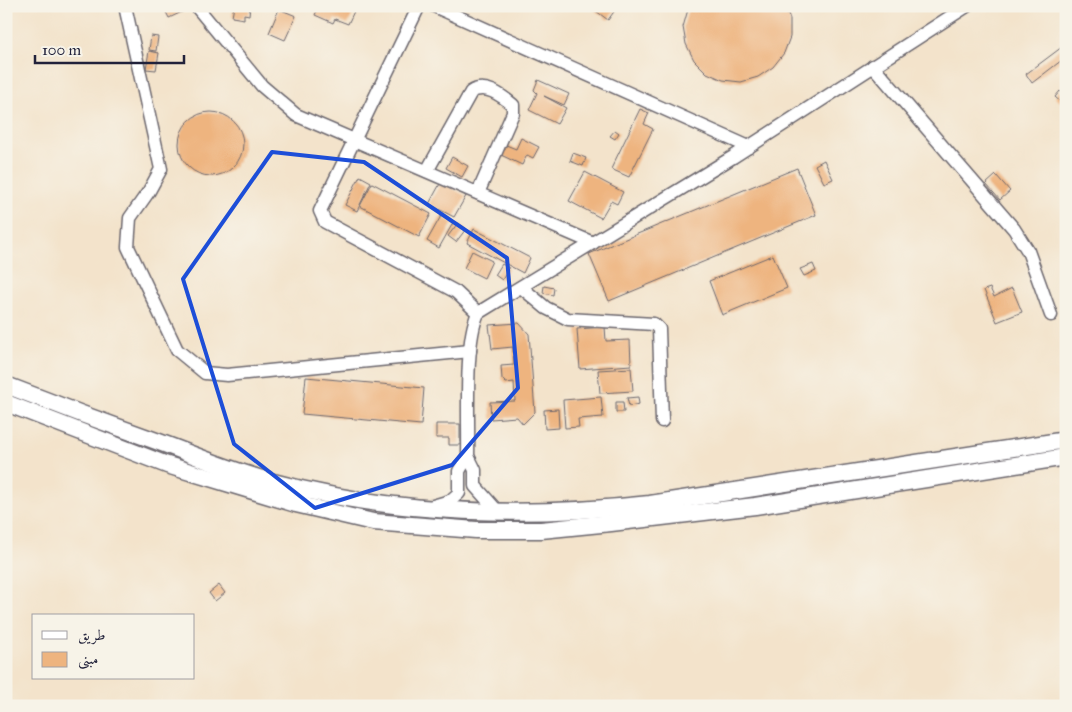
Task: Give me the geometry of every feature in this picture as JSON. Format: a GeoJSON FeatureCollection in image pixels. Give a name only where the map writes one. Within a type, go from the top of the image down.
{"type":"FeatureCollection","features":[{"type":"Feature","properties":{"kind":"main road"},"geometry":{"type":"LineString","coordinates":[[6,385],[212,463],[273,482],[382,505],[458,511],[584,512],[754,497],[1066,457]]}},
{"type":"Feature","properties":{"kind":"main road"},"geometry":{"type":"LineString","coordinates":[[6,403],[167,465],[296,504],[373,522],[476,530],[541,530],[576,527],[754,497],[1066,440]]}},
{"type":"Feature","properties":{"kind":"lane"},"geometry":{"type":"LineString","coordinates":[[125,6],[161,169],[149,191],[130,218],[128,247],[177,350],[205,373],[227,375],[470,351]]}},
{"type":"Feature","properties":{"kind":"lane"},"geometry":{"type":"LineString","coordinates":[[196,6],[262,86],[296,115],[593,243]]}},
{"type":"Feature","properties":{"kind":"lane"},"geometry":{"type":"LineString","coordinates":[[419,6],[320,211],[321,217],[325,222],[456,292],[478,313]]}},
{"type":"Feature","properties":{"kind":"lane"},"geometry":{"type":"LineString","coordinates":[[434,6],[750,146]]}},
{"type":"Feature","properties":{"kind":"lane"},"geometry":{"type":"LineString","coordinates":[[476,530],[475,470],[468,456],[470,351],[474,322],[478,313],[750,146],[967,6]]}},
{"type":"Feature","properties":{"kind":"lane"},"geometry":{"type":"LineString","coordinates":[[873,66],[1014,229],[1028,250],[1051,315]]}},
{"type":"Feature","properties":{"kind":"lane"},"geometry":{"type":"LineString","coordinates":[[427,171],[471,92],[478,87],[486,88],[513,104],[513,112],[478,193]]}},
{"type":"Feature","properties":{"kind":"lane"},"geometry":{"type":"LineString","coordinates":[[520,287],[546,308],[568,320],[654,324],[659,329],[662,421]]}},
{"type":"Feature","properties":{"kind":"lane"},"geometry":{"type":"LineString","coordinates":[[458,528],[459,471],[468,456]]}},
{"type":"Feature","properties":{"kind":"lane"},"geometry":{"type":"LineString","coordinates":[[475,486],[498,512]]}},
{"type":"Feature","properties":{"kind":"lane"},"geometry":{"type":"LineString","coordinates":[[421,508],[450,501],[460,493]]}},
{"type":"Feature","properties":{"kind":"highlighted area"},"geometry":{"type":"Polygon","coordinates":[[[272,152],[364,162],[507,258],[518,388],[452,465],[315,508],[234,444],[183,279],[272,152]]]}},
{"type":"Feature","properties":{"kind":"building"},"geometry":{"type":"Polygon","coordinates":[[[163,6],[184,6],[186,10],[169,18],[163,6]]]}},
{"type":"Feature","properties":{"kind":"building"},"geometry":{"type":"Polygon","coordinates":[[[234,6],[250,6],[249,15],[244,14],[244,19],[232,17],[234,6]]]}},
{"type":"Feature","properties":{"kind":"building"},"geometry":{"type":"Polygon","coordinates":[[[319,6],[356,7],[348,24],[335,19],[333,23],[315,15],[319,6]]]}},
{"type":"Feature","properties":{"kind":"building"},"geometry":{"type":"Polygon","coordinates":[[[594,6],[618,6],[608,20],[592,8],[594,6]]]}},
{"type":"Feature","properties":{"kind":"building"},"geometry":{"type":"Polygon","coordinates":[[[689,6],[785,6],[790,19],[790,37],[784,53],[773,67],[758,77],[741,82],[723,80],[707,73],[694,60],[686,44],[683,27],[689,6]]]}},
{"type":"Feature","properties":{"kind":"building"},"geometry":{"type":"Polygon","coordinates":[[[279,9],[296,16],[285,40],[269,33],[279,9]]]}},
{"type":"Feature","properties":{"kind":"building"},"geometry":{"type":"Polygon","coordinates":[[[151,36],[158,37],[156,51],[149,50],[151,36]]]}},
{"type":"Feature","properties":{"kind":"building"},"geometry":{"type":"Polygon","coordinates":[[[1062,47],[1066,51],[1066,57],[1032,83],[1026,74],[1062,47]]]}},
{"type":"Feature","properties":{"kind":"building"},"geometry":{"type":"Polygon","coordinates":[[[149,51],[159,53],[156,70],[146,69],[149,51]]]}},
{"type":"Feature","properties":{"kind":"building"},"geometry":{"type":"Polygon","coordinates":[[[538,80],[569,94],[564,105],[544,96],[566,108],[557,124],[529,110],[537,93],[534,90],[538,80]]]}},
{"type":"Feature","properties":{"kind":"building"},"geometry":{"type":"Polygon","coordinates":[[[1060,91],[1066,96],[1063,104],[1055,97],[1060,91]]]}},
{"type":"Feature","properties":{"kind":"building"},"geometry":{"type":"Polygon","coordinates":[[[640,109],[649,113],[644,124],[653,129],[629,177],[611,169],[640,109]]]}},
{"type":"Feature","properties":{"kind":"building"},"geometry":{"type":"Polygon","coordinates":[[[211,112],[223,115],[234,121],[240,132],[243,144],[240,156],[234,167],[223,173],[211,176],[199,173],[188,167],[182,156],[179,144],[182,132],[188,121],[199,115],[211,112]]]}},
{"type":"Feature","properties":{"kind":"building"},"geometry":{"type":"Polygon","coordinates":[[[615,130],[619,133],[615,139],[610,136],[615,130]]]}},
{"type":"Feature","properties":{"kind":"building"},"geometry":{"type":"Polygon","coordinates":[[[521,138],[539,147],[533,158],[527,155],[522,165],[501,155],[506,145],[516,149],[521,138]]]}},
{"type":"Feature","properties":{"kind":"building"},"geometry":{"type":"Polygon","coordinates":[[[573,153],[586,158],[583,166],[570,161],[573,153]]]}},
{"type":"Feature","properties":{"kind":"building"},"geometry":{"type":"Polygon","coordinates":[[[452,157],[468,166],[462,177],[446,168],[452,157]]]}},
{"type":"Feature","properties":{"kind":"building"},"geometry":{"type":"Polygon","coordinates":[[[824,160],[833,179],[824,183],[815,165],[824,160]]]}},
{"type":"Feature","properties":{"kind":"building"},"geometry":{"type":"Polygon","coordinates":[[[797,168],[816,215],[609,301],[589,254],[797,168]]]}},
{"type":"Feature","properties":{"kind":"building"},"geometry":{"type":"Polygon","coordinates":[[[585,172],[623,192],[617,204],[611,201],[601,218],[569,201],[585,172]]]}},
{"type":"Feature","properties":{"kind":"building"},"geometry":{"type":"Polygon","coordinates":[[[996,175],[1010,191],[1000,200],[986,184],[996,175]]]}},
{"type":"Feature","properties":{"kind":"building"},"geometry":{"type":"Polygon","coordinates":[[[360,176],[371,182],[357,211],[345,205],[360,176]]]}},
{"type":"Feature","properties":{"kind":"building"},"geometry":{"type":"Polygon","coordinates":[[[441,182],[466,196],[454,217],[429,204],[441,182]]]}},
{"type":"Feature","properties":{"kind":"building"},"geometry":{"type":"Polygon","coordinates":[[[372,183],[431,214],[419,237],[360,206],[372,183]]]}},
{"type":"Feature","properties":{"kind":"building"},"geometry":{"type":"Polygon","coordinates":[[[441,216],[453,223],[439,248],[427,241],[441,216]]]}},
{"type":"Feature","properties":{"kind":"building"},"geometry":{"type":"Polygon","coordinates":[[[458,223],[466,229],[456,242],[448,236],[458,223]]]}},
{"type":"Feature","properties":{"kind":"building"},"geometry":{"type":"Polygon","coordinates":[[[474,229],[530,258],[523,273],[467,243],[474,229]]]}},
{"type":"Feature","properties":{"kind":"building"},"geometry":{"type":"Polygon","coordinates":[[[472,251],[492,261],[484,278],[464,268],[472,251]]]}},
{"type":"Feature","properties":{"kind":"building"},"geometry":{"type":"Polygon","coordinates":[[[773,255],[787,288],[722,315],[709,281],[773,255]]]}},
{"type":"Feature","properties":{"kind":"building"},"geometry":{"type":"Polygon","coordinates":[[[502,264],[509,268],[502,280],[495,275],[502,264]]]}},
{"type":"Feature","properties":{"kind":"building"},"geometry":{"type":"Polygon","coordinates":[[[813,264],[816,271],[804,276],[800,269],[813,264]]]}},
{"type":"Feature","properties":{"kind":"building"},"geometry":{"type":"Polygon","coordinates":[[[544,286],[554,288],[553,295],[543,293],[544,286]]]}},
{"type":"Feature","properties":{"kind":"building"},"geometry":{"type":"Polygon","coordinates":[[[990,288],[994,297],[1012,288],[1022,312],[997,322],[984,290],[990,288]]]}},
{"type":"Feature","properties":{"kind":"building"},"geometry":{"type":"Polygon","coordinates":[[[519,323],[529,334],[535,412],[523,424],[517,417],[491,419],[490,402],[515,401],[514,382],[506,383],[502,379],[501,366],[514,365],[513,347],[492,349],[489,325],[519,323]]]}},
{"type":"Feature","properties":{"kind":"building"},"geometry":{"type":"Polygon","coordinates":[[[605,327],[606,341],[630,340],[631,365],[580,369],[577,329],[605,327]]]}},
{"type":"Feature","properties":{"kind":"building"},"geometry":{"type":"Polygon","coordinates":[[[631,368],[633,391],[600,393],[598,370],[631,368]]]}},
{"type":"Feature","properties":{"kind":"building"},"geometry":{"type":"Polygon","coordinates":[[[306,377],[424,388],[421,425],[302,414],[306,377]]]}},
{"type":"Feature","properties":{"kind":"building"},"geometry":{"type":"Polygon","coordinates":[[[601,397],[603,417],[578,419],[579,427],[565,428],[563,400],[601,397]]]}},
{"type":"Feature","properties":{"kind":"building"},"geometry":{"type":"Polygon","coordinates":[[[638,397],[639,404],[629,406],[627,398],[638,397]]]}},
{"type":"Feature","properties":{"kind":"building"},"geometry":{"type":"Polygon","coordinates":[[[616,402],[623,402],[624,412],[616,412],[616,402]]]}},
{"type":"Feature","properties":{"kind":"building"},"geometry":{"type":"Polygon","coordinates":[[[558,409],[559,428],[545,429],[544,410],[558,409]]]}},
{"type":"Feature","properties":{"kind":"building"},"geometry":{"type":"Polygon","coordinates":[[[436,424],[460,424],[460,445],[449,445],[449,438],[436,438],[436,424]]]}},
{"type":"Feature","properties":{"kind":"building"},"geometry":{"type":"Polygon","coordinates":[[[219,585],[225,593],[215,601],[209,593],[219,585]]]}}]}
